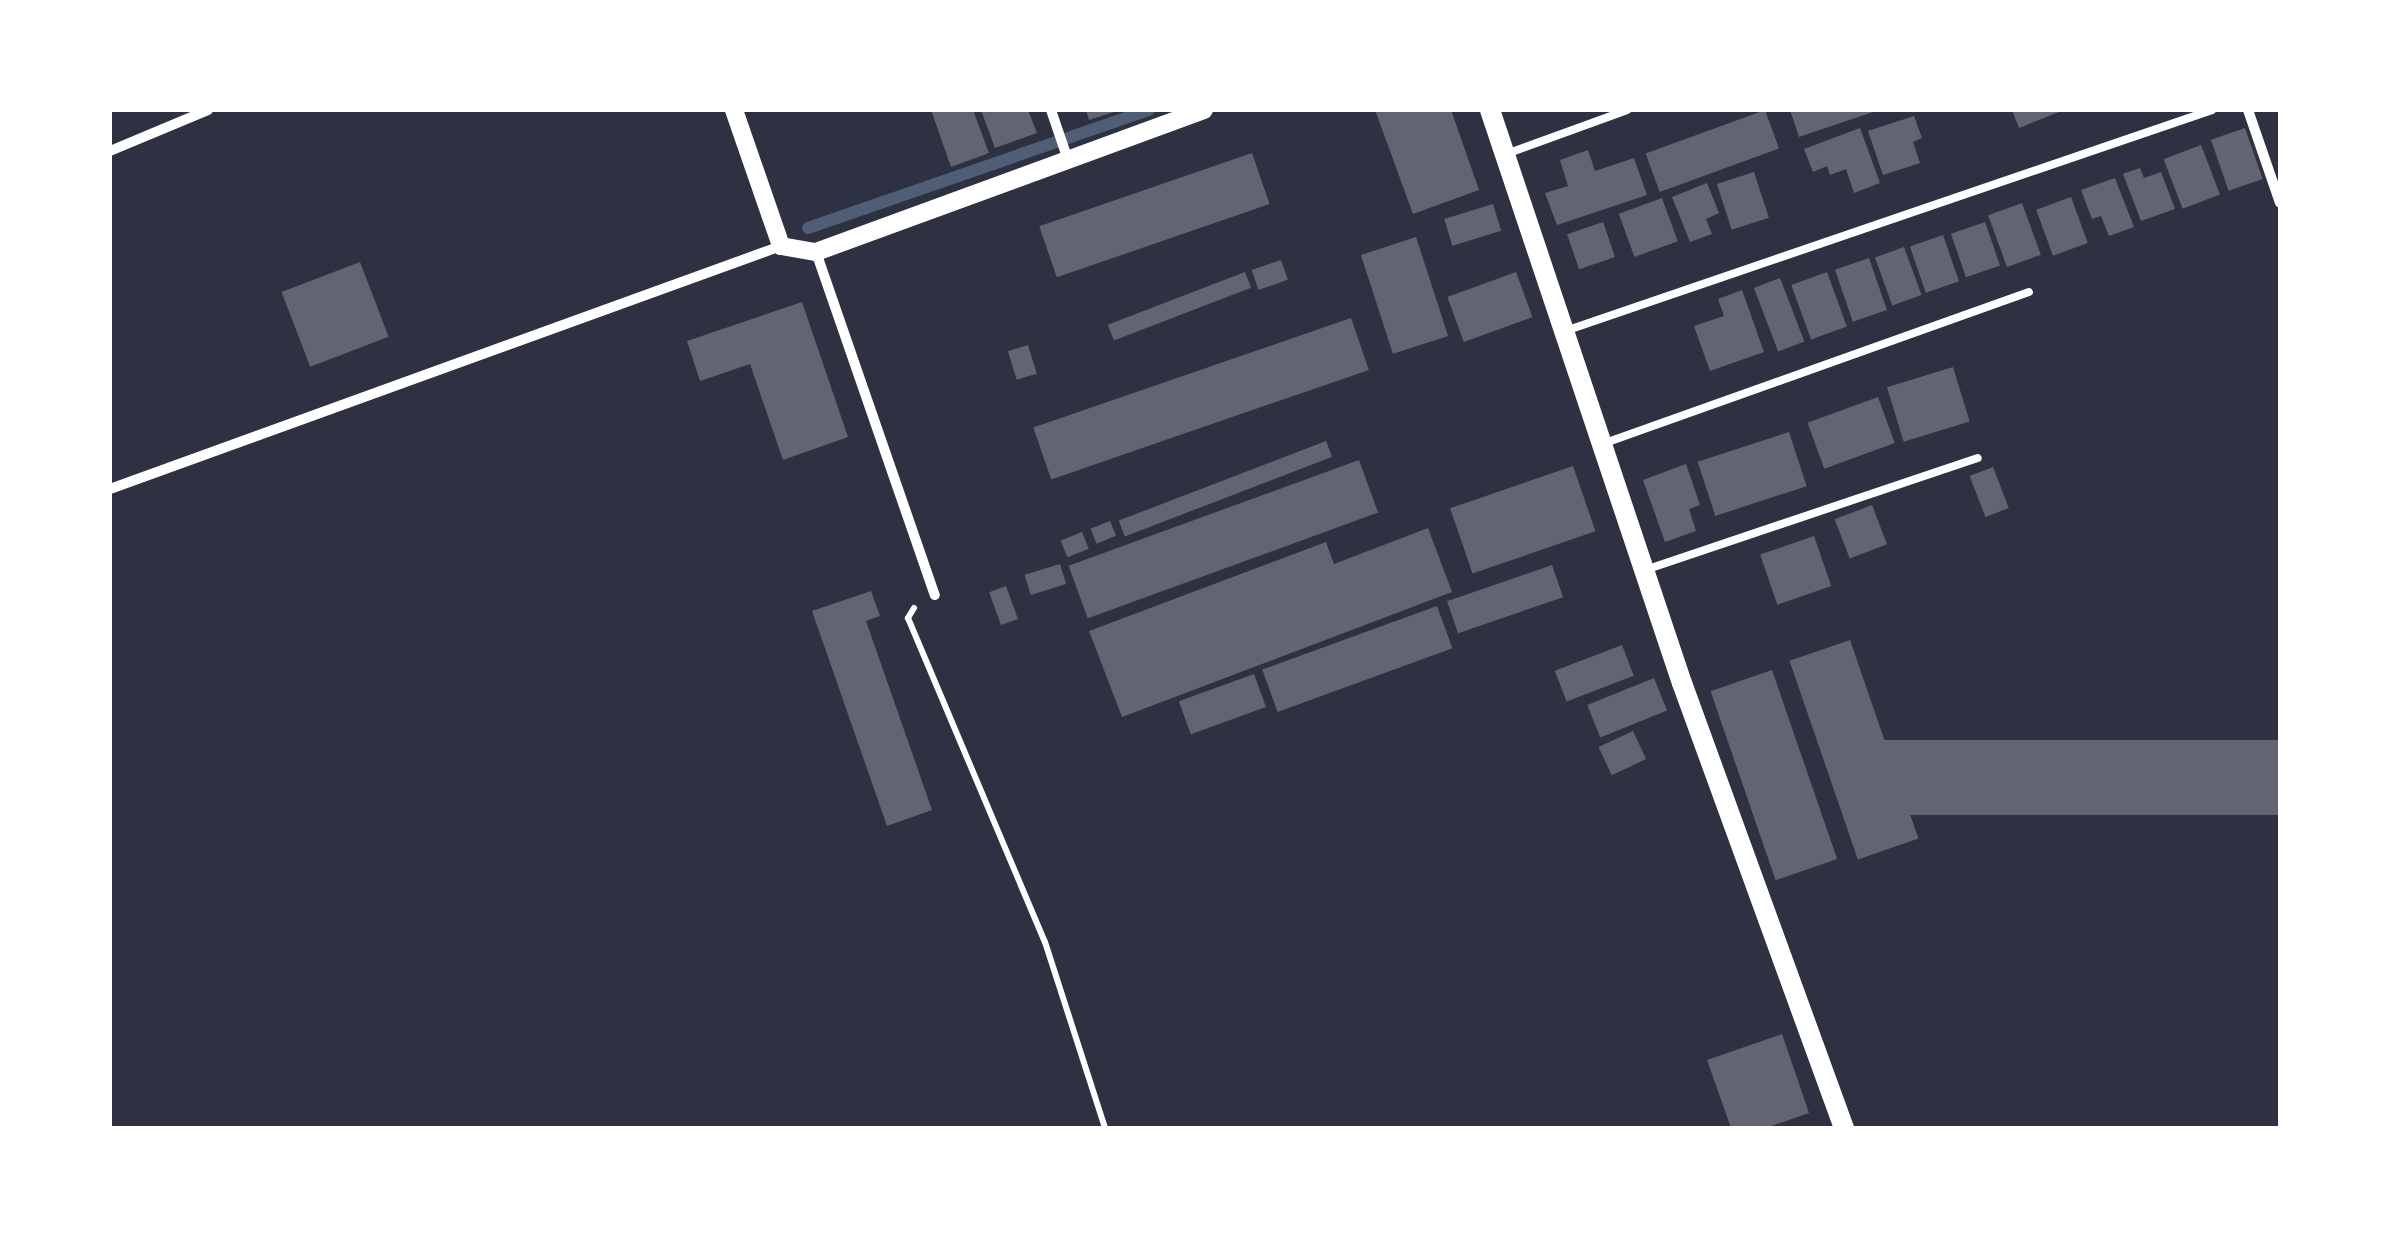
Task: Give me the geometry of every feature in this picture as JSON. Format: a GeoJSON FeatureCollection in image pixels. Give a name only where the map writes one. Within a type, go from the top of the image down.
{"type":"FeatureCollection","features":[{"type":"Feature","properties":{"kind":"main road"},"geometry":{"type":"LineString","coordinates":[[1490,110],[1644,570],[1844,1128]]}},
{"type":"Feature","properties":{"kind":"street"},"geometry":{"type":"LineString","coordinates":[[110,150],[208,110]]}},
{"type":"Feature","properties":{"kind":"street"},"geometry":{"type":"LineString","coordinates":[[734,110],[780,246]]}},
{"type":"Feature","properties":{"kind":"street"},"geometry":{"type":"LineString","coordinates":[[1051,110],[1068,160]]}},
{"type":"Feature","properties":{"kind":"street"},"geometry":{"type":"LineString","coordinates":[[110,489],[780,246],[816,252],[1204,110]]}},
{"type":"Feature","properties":{"kind":"street"},"geometry":{"type":"LineString","coordinates":[[2248,110],[2280,202]]}},
{"type":"Feature","properties":{"kind":"street"},"geometry":{"type":"LineString","coordinates":[[816,252],[935,595]]}},
{"type":"Feature","properties":{"kind":"lane"},"geometry":{"type":"LineString","coordinates":[[1504,155],[1627,110]]}},
{"type":"Feature","properties":{"kind":"lane"},"geometry":{"type":"LineString","coordinates":[[1564,332],[2212,110]]}},
{"type":"Feature","properties":{"kind":"lane"},"geometry":{"type":"LineString","coordinates":[[1602,444],[2029,292]]}},
{"type":"Feature","properties":{"kind":"lane"},"geometry":{"type":"LineString","coordinates":[[1644,570],[1978,458]]}},
{"type":"Feature","properties":{"kind":"path"},"geometry":{"type":"LineString","coordinates":[[935,595],[919,601],[908,618],[1045,942],[1105,1128]]}},
{"type":"Feature","properties":{"kind":"building"},"geometry":{"type":"Polygon","coordinates":[[[931,110],[973,110],[989,153],[951,167],[931,110]]]}},
{"type":"Feature","properties":{"kind":"building"},"geometry":{"type":"Polygon","coordinates":[[[981,110],[1028,110],[1037,133],[995,148],[981,110]]]}},
{"type":"Feature","properties":{"kind":"building"},"geometry":{"type":"Polygon","coordinates":[[[1086,110],[1117,110],[1117,111],[1089,120],[1086,110]]]}},
{"type":"Feature","properties":{"kind":"building"},"geometry":{"type":"Polygon","coordinates":[[[1375,110],[1451,110],[1479,190],[1413,214],[1375,110]]]}},
{"type":"Feature","properties":{"kind":"building"},"geometry":{"type":"Polygon","coordinates":[[[1765,110],[1779,149],[1660,192],[1646,153],[1765,110]]]}},
{"type":"Feature","properties":{"kind":"building"},"geometry":{"type":"Polygon","coordinates":[[[1790,110],[1876,110],[1876,111],[1799,137],[1790,110]]]}},
{"type":"Feature","properties":{"kind":"building"},"geometry":{"type":"Polygon","coordinates":[[[2012,110],[2064,110],[2019,128],[2012,110]]]}},
{"type":"Feature","properties":{"kind":"building"},"geometry":{"type":"Polygon","coordinates":[[[1914,116],[1922,138],[1913,142],[1920,163],[1883,175],[1868,131],[1914,116]]]}},
{"type":"Feature","properties":{"kind":"building"},"geometry":{"type":"Polygon","coordinates":[[[1860,128],[1880,183],[1854,193],[1846,169],[1830,175],[1827,166],[1813,172],[1804,149],[1860,128]]]}},
{"type":"Feature","properties":{"kind":"building"},"geometry":{"type":"Polygon","coordinates":[[[2245,128],[2263,179],[2229,191],[2211,140],[2245,128]]]}},
{"type":"Feature","properties":{"kind":"building"},"geometry":{"type":"Polygon","coordinates":[[[2201,145],[2220,194],[2183,209],[2164,159],[2201,145]]]}},
{"type":"Feature","properties":{"kind":"building"},"geometry":{"type":"Polygon","coordinates":[[[1588,150],[1595,171],[1634,158],[1647,195],[1557,225],[1545,193],[1568,186],[1560,160],[1588,150]]]}},
{"type":"Feature","properties":{"kind":"building"},"geometry":{"type":"Polygon","coordinates":[[[1252,153],[1270,204],[1057,277],[1039,226],[1252,153]]]}},
{"type":"Feature","properties":{"kind":"building"},"geometry":{"type":"Polygon","coordinates":[[[2140,168],[2144,178],[2161,172],[2175,209],[2141,221],[2123,174],[2140,168]]]}},
{"type":"Feature","properties":{"kind":"building"},"geometry":{"type":"Polygon","coordinates":[[[1754,172],[1769,218],[1732,230],[1717,184],[1754,172]]]}},
{"type":"Feature","properties":{"kind":"building"},"geometry":{"type":"Polygon","coordinates":[[[2115,178],[2134,227],[2109,236],[2101,216],[2092,219],[2081,190],[2115,178]]]}},
{"type":"Feature","properties":{"kind":"building"},"geometry":{"type":"Polygon","coordinates":[[[1707,183],[1719,213],[1706,219],[1712,234],[1690,242],[1672,197],[1707,183]]]}},
{"type":"Feature","properties":{"kind":"building"},"geometry":{"type":"Polygon","coordinates":[[[2071,197],[2088,243],[2053,256],[2036,210],[2071,197]]]}},
{"type":"Feature","properties":{"kind":"building"},"geometry":{"type":"Polygon","coordinates":[[[1662,198],[1678,241],[1635,257],[1619,214],[1662,198]]]}},
{"type":"Feature","properties":{"kind":"building"},"geometry":{"type":"Polygon","coordinates":[[[2022,203],[2041,255],[2007,267],[1988,215],[2022,203]]]}},
{"type":"Feature","properties":{"kind":"building"},"geometry":{"type":"Polygon","coordinates":[[[1493,204],[1501,231],[1452,246],[1444,219],[1493,204]]]}},
{"type":"Feature","properties":{"kind":"building"},"geometry":{"type":"Polygon","coordinates":[[[1603,222],[1615,257],[1579,269],[1567,234],[1603,222]]]}},
{"type":"Feature","properties":{"kind":"building"},"geometry":{"type":"Polygon","coordinates":[[[1985,222],[2000,265],[1966,277],[1951,234],[1985,222]]]}},
{"type":"Feature","properties":{"kind":"building"},"geometry":{"type":"Polygon","coordinates":[[[1943,235],[1959,281],[1926,293],[1910,246],[1943,235]]]}},
{"type":"Feature","properties":{"kind":"building"},"geometry":{"type":"Polygon","coordinates":[[[1416,237],[1448,336],[1393,354],[1361,255],[1416,237]]]}},
{"type":"Feature","properties":{"kind":"building"},"geometry":{"type":"Polygon","coordinates":[[[1904,247],[1921,295],[1892,306],[1875,258],[1904,247]]]}},
{"type":"Feature","properties":{"kind":"building"},"geometry":{"type":"Polygon","coordinates":[[[1869,258],[1887,310],[1853,322],[1835,270],[1869,258]]]}},
{"type":"Feature","properties":{"kind":"building"},"geometry":{"type":"Polygon","coordinates":[[[1281,260],[1288,280],[1259,290],[1252,270],[1281,260]]]}},
{"type":"Feature","properties":{"kind":"building"},"geometry":{"type":"Polygon","coordinates":[[[360,262],[389,337],[310,367],[282,292],[360,262]]]}},
{"type":"Feature","properties":{"kind":"building"},"geometry":{"type":"Polygon","coordinates":[[[1245,272],[1251,288],[1114,341],[1108,325],[1245,272]]]}},
{"type":"Feature","properties":{"kind":"building"},"geometry":{"type":"Polygon","coordinates":[[[1516,272],[1532,317],[1464,342],[1447,297],[1516,272]]]}},
{"type":"Feature","properties":{"kind":"building"},"geometry":{"type":"Polygon","coordinates":[[[1827,272],[1847,327],[1811,339],[1791,285],[1827,272]]]}},
{"type":"Feature","properties":{"kind":"building"},"geometry":{"type":"Polygon","coordinates":[[[1780,278],[1804,341],[1778,352],[1754,288],[1780,278]]]}},
{"type":"Feature","properties":{"kind":"building"},"geometry":{"type":"Polygon","coordinates":[[[1742,290],[1764,352],[1710,371],[1694,326],[1724,316],[1718,299],[1742,290]]]}},
{"type":"Feature","properties":{"kind":"building"},"geometry":{"type":"Polygon","coordinates":[[[802,302],[848,437],[783,460],[750,364],[700,381],[687,341],[802,302]]]}},
{"type":"Feature","properties":{"kind":"building"},"geometry":{"type":"Polygon","coordinates":[[[1351,318],[1369,370],[1051,479],[1033,427],[1351,318]]]}},
{"type":"Feature","properties":{"kind":"building"},"geometry":{"type":"Polygon","coordinates":[[[1028,345],[1037,374],[1017,380],[1008,351],[1028,345]]]}},
{"type":"Feature","properties":{"kind":"building"},"geometry":{"type":"Polygon","coordinates":[[[1953,367],[1970,422],[1904,442],[1887,387],[1953,367]]]}},
{"type":"Feature","properties":{"kind":"building"},"geometry":{"type":"Polygon","coordinates":[[[1878,397],[1895,443],[1824,469],[1808,423],[1878,397]]]}},
{"type":"Feature","properties":{"kind":"building"},"geometry":{"type":"Polygon","coordinates":[[[1789,432],[1807,486],[1715,516],[1698,462],[1789,432]]]}},
{"type":"Feature","properties":{"kind":"building"},"geometry":{"type":"Polygon","coordinates":[[[1326,441],[1332,457],[1125,536],[1119,521],[1326,441]]]}},
{"type":"Feature","properties":{"kind":"building"},"geometry":{"type":"Polygon","coordinates":[[[1359,460],[1378,513],[1088,618],[1069,566],[1359,460]]]}},
{"type":"Feature","properties":{"kind":"building"},"geometry":{"type":"Polygon","coordinates":[[[1686,464],[1700,505],[1689,509],[1696,531],[1665,542],[1643,480],[1686,464]]]}},
{"type":"Feature","properties":{"kind":"building"},"geometry":{"type":"Polygon","coordinates":[[[1573,466],[1595,531],[1473,574],[1450,508],[1573,466]]]}},
{"type":"Feature","properties":{"kind":"building"},"geometry":{"type":"Polygon","coordinates":[[[1993,467],[2009,508],[1985,517],[1970,476],[1993,467]]]}},
{"type":"Feature","properties":{"kind":"building"},"geometry":{"type":"Polygon","coordinates":[[[1872,505],[1887,544],[1850,559],[1835,519],[1872,505]]]}},
{"type":"Feature","properties":{"kind":"building"},"geometry":{"type":"Polygon","coordinates":[[[1110,521],[1116,536],[1097,544],[1091,529],[1110,521]]]}},
{"type":"Feature","properties":{"kind":"building"},"geometry":{"type":"Polygon","coordinates":[[[1428,528],[1452,592],[1122,717],[1089,631],[1326,542],[1334,564],[1428,528]]]}},
{"type":"Feature","properties":{"kind":"building"},"geometry":{"type":"Polygon","coordinates":[[[1082,532],[1089,549],[1067,557],[1061,541],[1082,532]]]}},
{"type":"Feature","properties":{"kind":"building"},"geometry":{"type":"Polygon","coordinates":[[[1814,536],[1831,586],[1777,605],[1760,555],[1814,536]]]}},
{"type":"Feature","properties":{"kind":"building"},"geometry":{"type":"Polygon","coordinates":[[[1060,564],[1066,584],[1031,595],[1025,575],[1060,564]]]}},
{"type":"Feature","properties":{"kind":"building"},"geometry":{"type":"Polygon","coordinates":[[[1552,565],[1563,597],[1458,633],[1447,601],[1552,565]]]}},
{"type":"Feature","properties":{"kind":"building"},"geometry":{"type":"Polygon","coordinates":[[[1006,586],[1018,619],[1001,625],[989,592],[1006,586]]]}},
{"type":"Feature","properties":{"kind":"building"},"geometry":{"type":"Polygon","coordinates":[[[871,591],[880,616],[866,621],[932,810],[887,826],[812,611],[871,591]]]}},
{"type":"Feature","properties":{"kind":"building"},"geometry":{"type":"Polygon","coordinates":[[[1437,606],[1452,648],[1278,712],[1262,670],[1437,606]]]}},
{"type":"Feature","properties":{"kind":"building"},"geometry":{"type":"Polygon","coordinates":[[[1850,640],[1918,839],[1858,859],[1789,661],[1850,640]]]}},
{"type":"Feature","properties":{"kind":"building"},"geometry":{"type":"Polygon","coordinates":[[[1622,645],[1634,676],[1567,702],[1555,671],[1622,645]]]}},
{"type":"Feature","properties":{"kind":"building"},"geometry":{"type":"Polygon","coordinates":[[[1772,670],[1837,859],[1776,880],[1711,691],[1772,670]]]}},
{"type":"Feature","properties":{"kind":"building"},"geometry":{"type":"Polygon","coordinates":[[[1254,674],[1266,707],[1191,734],[1179,701],[1254,674]]]}},
{"type":"Feature","properties":{"kind":"building"},"geometry":{"type":"Polygon","coordinates":[[[1654,678],[1667,710],[1600,737],[1587,705],[1654,678]]]}},
{"type":"Feature","properties":{"kind":"building"},"geometry":{"type":"Polygon","coordinates":[[[1633,731],[1646,759],[1612,775],[1599,747],[1633,731]]]}},
{"type":"Feature","properties":{"kind":"building"},"geometry":{"type":"Polygon","coordinates":[[[1847,740],[2280,740],[2280,815],[1847,815],[1847,740]]]}},
{"type":"Feature","properties":{"kind":"building"},"geometry":{"type":"Polygon","coordinates":[[[1782,1034],[1809,1113],[1766,1128],[1731,1128],[1707,1060],[1782,1034]]]}},
{"type":"Feature","properties":{"kind":"waterway"},"geometry":{"type":"LineString","coordinates":[[808,228],[1149,110]]}}]}
